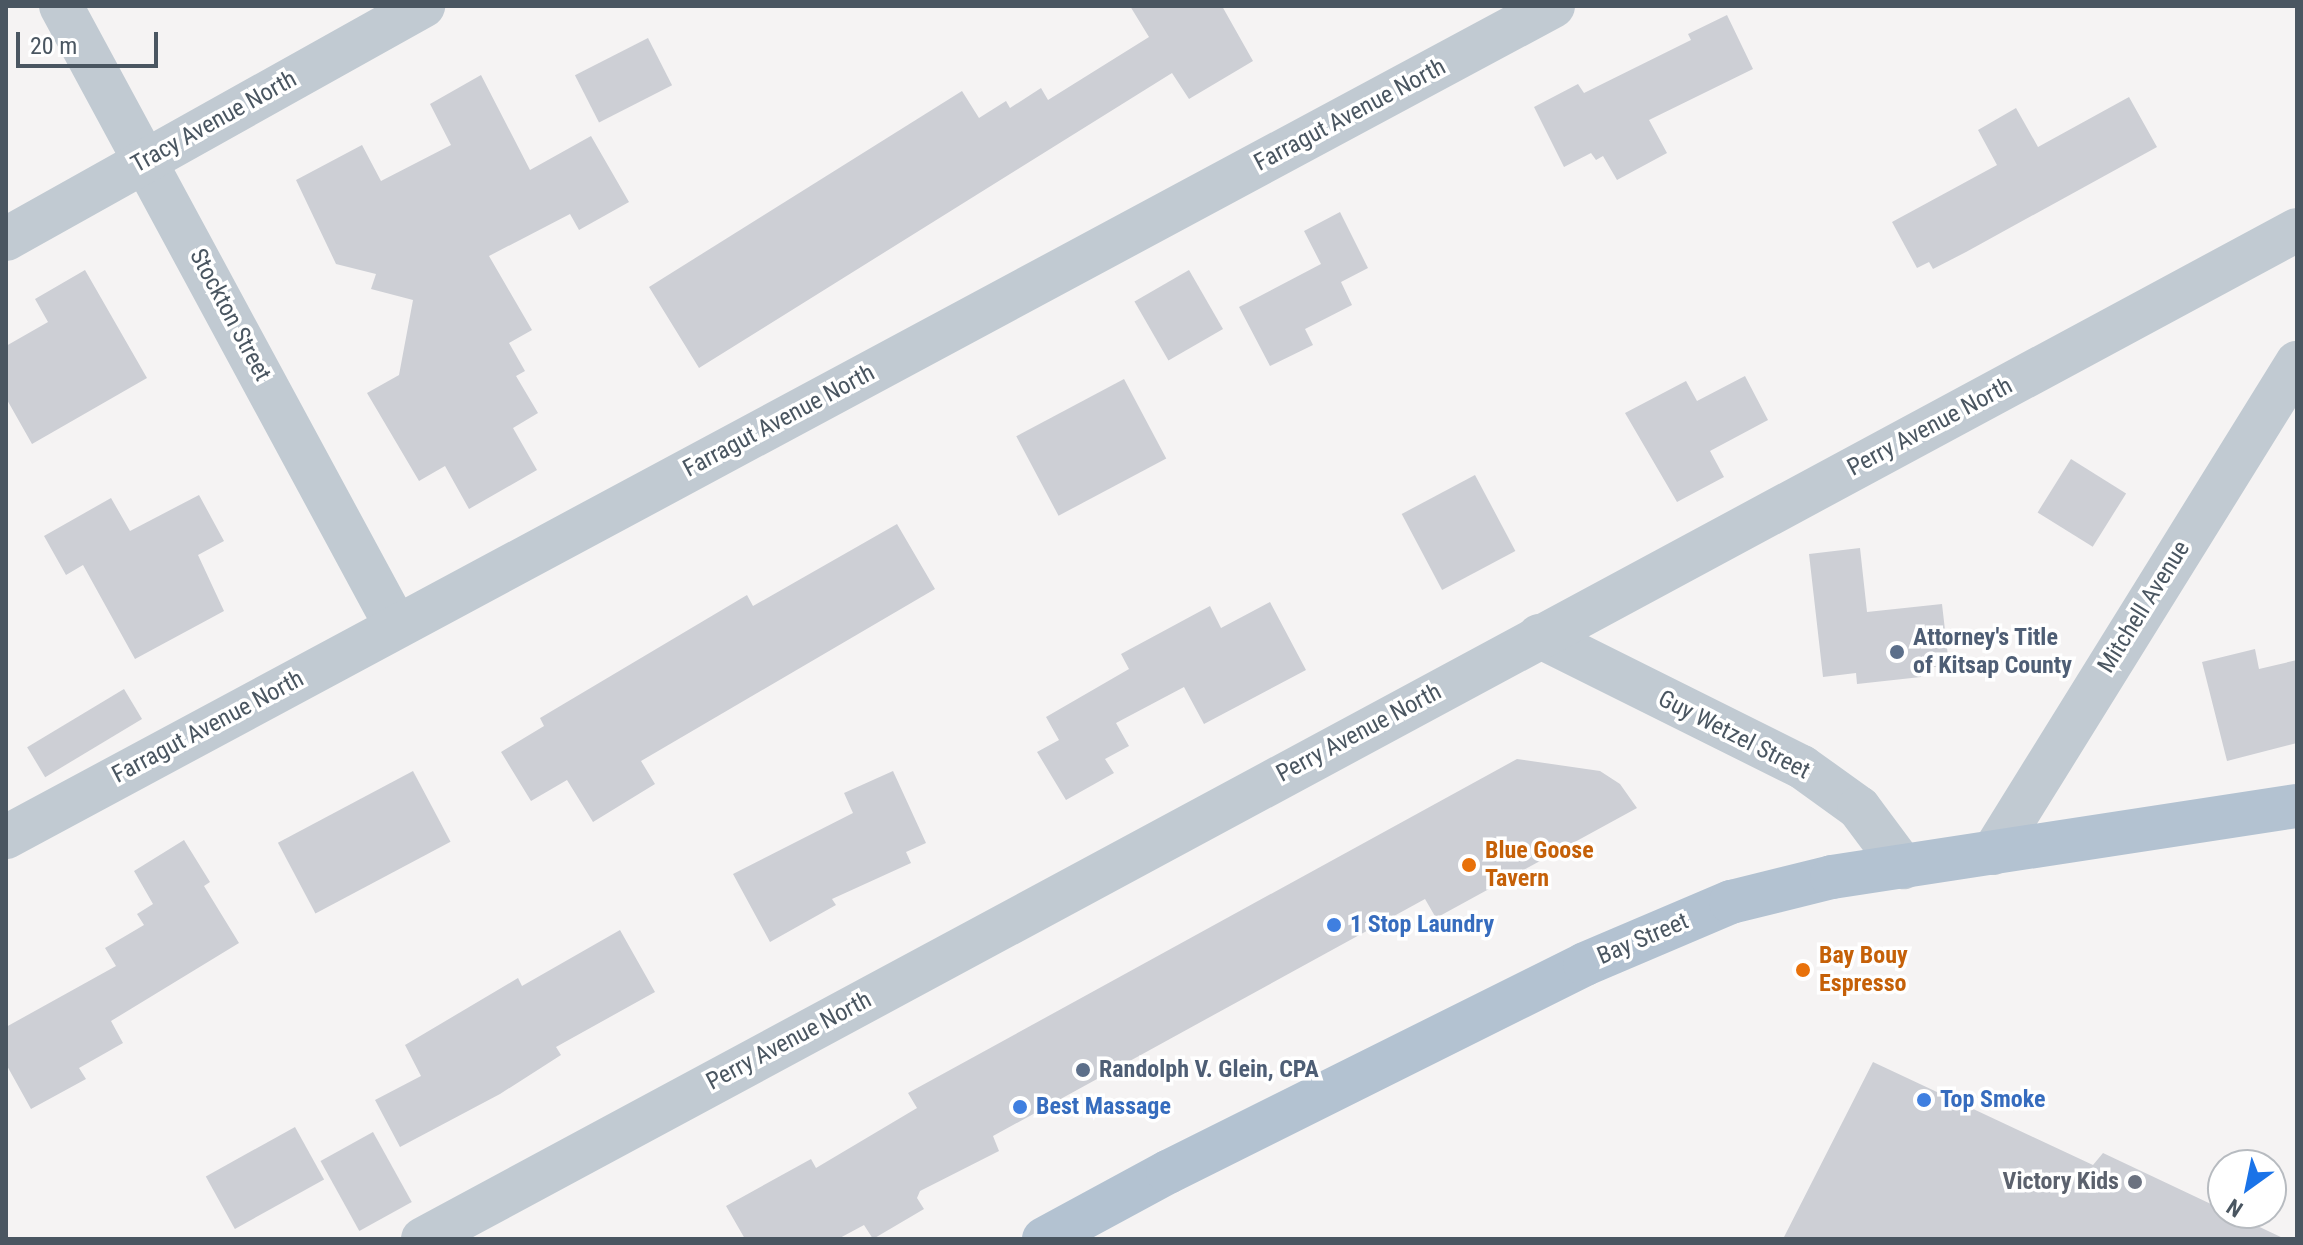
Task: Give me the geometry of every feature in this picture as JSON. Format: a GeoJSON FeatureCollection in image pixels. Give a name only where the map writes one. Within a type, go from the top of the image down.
{"type":"FeatureCollection","features":[{"type":"Feature","properties":{"kind":"main road","name":"Bay Street"},"geometry":{"type":"LineString","coordinates":[[1044,1239],[1196,1158],[1600,958],[1731,902],[1819,880],[2297,806]]}},
{"type":"Feature","properties":{"kind":"street","name":"Stockton Street"},"geometry":{"type":"LineString","coordinates":[[61,6],[147,160],[396,626]]}},
{"type":"Feature","properties":{"kind":"street","name":"Tracy Avenue North"},"geometry":{"type":"LineString","coordinates":[[6,239],[423,6]]}},
{"type":"Feature","properties":{"kind":"street","name":"Farragut Avenue North"},"geometry":{"type":"LineString","coordinates":[[6,837],[1553,6]]}},
{"type":"Feature","properties":{"kind":"street","name":"Perry Avenue North"},"geometry":{"type":"LineString","coordinates":[[423,1239],[2297,230]]}},
{"type":"Feature","properties":{"kind":"street","name":"Mitchell Avenue"},"geometry":{"type":"LineString","coordinates":[[1993,853],[2297,363]]}},
{"type":"Feature","properties":{"kind":"street","name":"Guy Wetzel Street"},"geometry":{"type":"LineString","coordinates":[[1539,636],[1802,767],[1859,808],[1903,867]]}},
{"type":"Feature","properties":{"kind":"building"},"geometry":{"type":"Polygon","coordinates":[[[1130,6],[1222,6],[1253,61],[1189,99],[1172,73],[699,368],[649,287],[962,91],[979,118],[1006,101],[1010,108],[1041,88],[1048,100],[1149,37],[1130,6]]]}},
{"type":"Feature","properties":{"kind":"building"},"geometry":{"type":"Polygon","coordinates":[[[1727,15],[1753,69],[1649,120],[1667,153],[1617,180],[1603,156],[1596,160],[1591,153],[1564,167],[1534,107],[1578,84],[1584,93],[1691,40],[1688,34],[1727,15]]]}},
{"type":"Feature","properties":{"kind":"building"},"geometry":{"type":"Polygon","coordinates":[[[648,38],[672,85],[599,122],[575,75],[648,38]]]}},
{"type":"Feature","properties":{"kind":"building"},"geometry":{"type":"Polygon","coordinates":[[[481,75],[530,170],[591,136],[629,202],[579,230],[570,214],[489,256],[532,330],[509,343],[525,371],[516,376],[538,413],[513,428],[537,470],[469,509],[445,466],[419,481],[367,393],[399,375],[413,300],[371,289],[376,274],[336,264],[296,180],[362,145],[381,181],[451,145],[430,104],[481,75]]]}},
{"type":"Feature","properties":{"kind":"building"},"geometry":{"type":"Polygon","coordinates":[[[2129,97],[2157,147],[1933,269],[1929,262],[1917,268],[1892,222],[1997,165],[1978,130],[2016,108],[2038,147],[2129,97]]]}},
{"type":"Feature","properties":{"kind":"building"},"geometry":{"type":"Polygon","coordinates":[[[1340,212],[1368,268],[1341,282],[1352,305],[1305,329],[1313,345],[1270,366],[1239,307],[1321,264],[1304,231],[1340,212]]]}},
{"type":"Feature","properties":{"kind":"building"},"geometry":{"type":"Polygon","coordinates":[[[85,270],[147,378],[32,444],[6,398],[6,346],[48,322],[35,299],[85,270]]]}},
{"type":"Feature","properties":{"kind":"building"},"geometry":{"type":"Polygon","coordinates":[[[1189,270],[1223,329],[1168,360],[1134,302],[1189,270]]]}},
{"type":"Feature","properties":{"kind":"building"},"geometry":{"type":"Polygon","coordinates":[[[1745,376],[1768,420],[1710,451],[1724,477],[1677,502],[1625,413],[1686,381],[1697,401],[1745,376]]]}},
{"type":"Feature","properties":{"kind":"building"},"geometry":{"type":"Polygon","coordinates":[[[1124,379],[1166,458],[1059,516],[1016,436],[1124,379]]]}},
{"type":"Feature","properties":{"kind":"building"},"geometry":{"type":"Polygon","coordinates":[[[2071,459],[2126,493],[2093,547],[2038,512],[2071,459]]]}},
{"type":"Feature","properties":{"kind":"building"},"geometry":{"type":"Polygon","coordinates":[[[1475,475],[1515,551],[1442,590],[1402,514],[1475,475]]]}},
{"type":"Feature","properties":{"kind":"building"},"geometry":{"type":"Polygon","coordinates":[[[199,495],[224,541],[198,555],[224,611],[135,659],[83,565],[66,575],[44,536],[111,498],[130,531],[199,495]]]}},
{"type":"Feature","properties":{"kind":"building"},"geometry":{"type":"Polygon","coordinates":[[[897,524],[935,589],[641,761],[655,784],[593,822],[567,780],[531,801],[501,752],[544,726],[540,718],[747,595],[753,606],[897,524]]]}},
{"type":"Feature","properties":{"kind":"building"},"geometry":{"type":"Polygon","coordinates":[[[1860,548],[1867,612],[1942,604],[1949,665],[1920,669],[1921,677],[1857,684],[1856,673],[1823,677],[1809,554],[1860,548]]]}},
{"type":"Feature","properties":{"kind":"building"},"geometry":{"type":"Polygon","coordinates":[[[1270,602],[1306,670],[1204,724],[1184,687],[1116,723],[1129,746],[1105,759],[1114,773],[1066,800],[1037,752],[1059,740],[1046,717],[1129,669],[1121,654],[1210,606],[1221,628],[1270,602]]]}},
{"type":"Feature","properties":{"kind":"building"},"geometry":{"type":"Polygon","coordinates":[[[2255,649],[2259,669],[2297,660],[2297,743],[2227,761],[2202,662],[2255,649]]]}},
{"type":"Feature","properties":{"kind":"building"},"geometry":{"type":"Polygon","coordinates":[[[124,689],[142,719],[45,777],[27,747],[124,689]]]}},
{"type":"Feature","properties":{"kind":"building"},"geometry":{"type":"Polygon","coordinates":[[[1517,759],[1600,771],[1620,784],[1637,808],[1436,918],[1425,899],[993,1136],[999,1151],[920,1191],[917,1198],[924,1209],[873,1239],[864,1225],[838,1239],[745,1239],[726,1206],[811,1159],[816,1168],[917,1108],[908,1093],[1517,759]]]}},
{"type":"Feature","properties":{"kind":"building"},"geometry":{"type":"Polygon","coordinates":[[[413,771],[451,842],[315,913],[278,843],[413,771]]]}},
{"type":"Feature","properties":{"kind":"building"},"geometry":{"type":"Polygon","coordinates":[[[893,771],[926,843],[906,852],[911,863],[832,899],[836,905],[770,942],[733,874],[853,813],[844,793],[893,771]]]}},
{"type":"Feature","properties":{"kind":"building"},"geometry":{"type":"Polygon","coordinates":[[[184,840],[210,882],[204,886],[239,943],[111,1021],[123,1043],[79,1068],[86,1079],[31,1109],[6,1064],[6,1027],[116,966],[105,948],[144,925],[137,914],[153,904],[134,871],[184,840]]]}},
{"type":"Feature","properties":{"kind":"building"},"geometry":{"type":"Polygon","coordinates":[[[620,930],[655,992],[556,1047],[561,1055],[500,1094],[400,1147],[375,1100],[421,1076],[405,1045],[518,978],[522,986],[620,930]]]}},
{"type":"Feature","properties":{"kind":"building"},"geometry":{"type":"Polygon","coordinates":[[[1873,1062],[2093,1165],[2103,1153],[2207,1202],[2207,1229],[2264,1229],[2285,1239],[1783,1239],[1873,1062]]]}},
{"type":"Feature","properties":{"kind":"building"},"geometry":{"type":"Polygon","coordinates":[[[295,1127],[324,1179],[235,1229],[206,1176],[295,1127]]]}},
{"type":"Feature","properties":{"kind":"building"},"geometry":{"type":"Polygon","coordinates":[[[373,1132],[412,1202],[359,1231],[321,1161],[373,1132]]]}},
{"type":"Feature","properties":{"kind":"place","name":"Attorney's Title of Kitsap County"},"geometry":{"type":"Point","coordinates":[1897,652]}},
{"type":"Feature","properties":{"kind":"place","name":"Blue Goose Tavern"},"geometry":{"type":"Point","coordinates":[1469,865]}},
{"type":"Feature","properties":{"kind":"place","name":"1 Stop Laundry"},"geometry":{"type":"Point","coordinates":[1334,925]}},
{"type":"Feature","properties":{"kind":"place","name":"Bay Bouy Espresso"},"geometry":{"type":"Point","coordinates":[1803,970]}},
{"type":"Feature","properties":{"kind":"place","name":"Randolph V. Glein, CPA"},"geometry":{"type":"Point","coordinates":[1083,1070]}},
{"type":"Feature","properties":{"kind":"place","name":"Top Smoke"},"geometry":{"type":"Point","coordinates":[1924,1100]}},
{"type":"Feature","properties":{"kind":"place","name":"Best Massage"},"geometry":{"type":"Point","coordinates":[1020,1107]}},
{"type":"Feature","properties":{"kind":"place","name":"Victory Kids"},"geometry":{"type":"Point","coordinates":[2135,1182]}}]}
